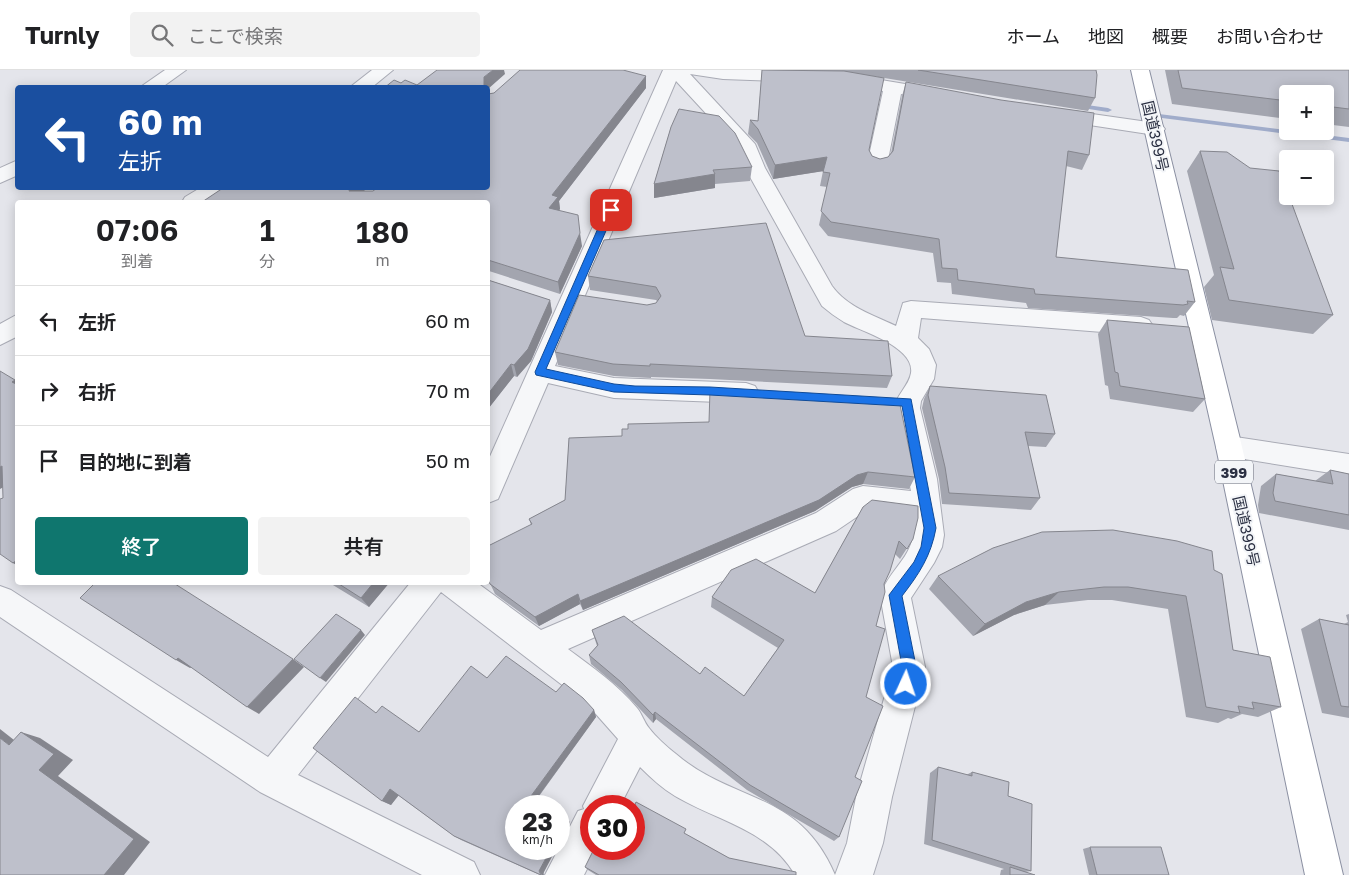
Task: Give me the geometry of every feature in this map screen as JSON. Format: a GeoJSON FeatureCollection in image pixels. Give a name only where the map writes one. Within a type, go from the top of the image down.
{"type":"FeatureCollection","features":[{"type":"Feature","properties":{"kind":"highway","name":"国道399号"},"geometry":{"type":"LineString","coordinates":[[1140,70],[1229,446],[1324,875]]}},
{"type":"Feature","properties":{"kind":"street"},"geometry":{"type":"LineString","coordinates":[[153,85],[177,70]]}},
{"type":"Feature","properties":{"kind":"street"},"geometry":{"type":"LineString","coordinates":[[362,85],[384,70]]}},
{"type":"Feature","properties":{"kind":"street"},"geometry":{"type":"LineString","coordinates":[[490,486],[672,70]]}},
{"type":"Feature","properties":{"kind":"street"},"geometry":{"type":"LineString","coordinates":[[676,70],[744,144],[755,168],[830,300],[852,316],[913,346],[917,351],[923,369],[920,386],[897,401],[927,506],[930,528],[927,547],[918,566],[895,595],[909,666],[876,789],[865,843],[854,875]]}},
{"type":"Feature","properties":{"kind":"street"},"geometry":{"type":"LineString","coordinates":[[694,70],[723,74],[819,77],[852,75],[893,88],[958,100]]}},
{"type":"Feature","properties":{"kind":"street"},"geometry":{"type":"LineString","coordinates":[[877,165],[893,88]]}},
{"type":"Feature","properties":{"kind":"street"},"geometry":{"type":"LineString","coordinates":[[1043,113],[1155,130]]}},
{"type":"Feature","properties":{"kind":"street"},"geometry":{"type":"LineString","coordinates":[[0,177],[15,168]]}},
{"type":"Feature","properties":{"kind":"street"},"geometry":{"type":"LineString","coordinates":[[195,200],[211,190]]}},
{"type":"Feature","properties":{"kind":"street"},"geometry":{"type":"LineString","coordinates":[[905,342],[911,309],[1164,328]]}},
{"type":"Feature","properties":{"kind":"street"},"geometry":{"type":"LineString","coordinates":[[0,336],[15,325]]}},
{"type":"Feature","properties":{"kind":"street"},"geometry":{"type":"LineString","coordinates":[[540,372],[614,388],[769,394]]}},
{"type":"Feature","properties":{"kind":"street"},"geometry":{"type":"LineString","coordinates":[[1229,446],[1349,465]]}},
{"type":"Feature","properties":{"kind":"street"},"geometry":{"type":"LineString","coordinates":[[537,647],[826,522],[863,498],[927,506]]}},
{"type":"Feature","properties":{"kind":"street"},"geometry":{"type":"LineString","coordinates":[[272,780],[428,585]]}},
{"type":"Feature","properties":{"kind":"street"},"geometry":{"type":"LineString","coordinates":[[455,585],[599,692],[626,721],[636,739],[664,767],[688,784],[759,817],[784,833],[802,851],[816,875]]}},
{"type":"Feature","properties":{"kind":"street"},"geometry":{"type":"LineString","coordinates":[[0,600],[272,780],[461,875]]}},
{"type":"Feature","properties":{"kind":"street"},"geometry":{"type":"LineString","coordinates":[[607,795],[636,739]]}},
{"type":"Feature","properties":{"kind":"street"},"geometry":{"type":"LineString","coordinates":[[564,875],[580,845]]}},
{"type":"Feature","properties":{"kind":"building"},"geometry":{"type":"Polygon","coordinates":[[[437,70],[493,70],[484,77],[484,85],[417,85],[437,70]]]}},
{"type":"Feature","properties":{"kind":"building"},"geometry":{"type":"Polygon","coordinates":[[[520,70],[623,70],[646,76],[552,195],[558,197],[549,208],[578,215],[580,233],[558,282],[490,261],[490,200],[205,200],[220,190],[490,190],[490,94],[494,93],[520,70]]]}},
{"type":"Feature","properties":{"kind":"building"},"geometry":{"type":"Polygon","coordinates":[[[762,70],[844,71],[884,78],[869,150],[872,156],[880,159],[888,157],[893,151],[906,82],[1001,100],[1094,113],[1089,155],[1068,151],[1056,257],[1188,270],[1195,302],[1187,301],[1188,304],[1183,305],[1035,294],[1034,289],[958,280],[957,269],[942,268],[939,239],[831,222],[821,211],[830,173],[823,172],[827,157],[775,165],[758,129],[750,120],[758,121],[762,70]]]}},
{"type":"Feature","properties":{"kind":"building"},"geometry":{"type":"Polygon","coordinates":[[[918,70],[1096,70],[1095,98],[918,70]]]}},
{"type":"Feature","properties":{"kind":"building"},"geometry":{"type":"Polygon","coordinates":[[[1178,70],[1349,70],[1349,109],[1334,107],[1334,85],[1279,85],[1279,100],[1182,88],[1178,70]]]}},
{"type":"Feature","properties":{"kind":"building"},"geometry":{"type":"Polygon","coordinates":[[[394,80],[401,83],[405,80],[417,85],[388,85],[394,80]]]}},
{"type":"Feature","properties":{"kind":"building"},"geometry":{"type":"Polygon","coordinates":[[[679,109],[719,116],[735,133],[752,167],[713,170],[715,174],[654,184],[671,127],[679,109]]]}},
{"type":"Feature","properties":{"kind":"building"},"geometry":{"type":"Polygon","coordinates":[[[1200,151],[1227,152],[1250,168],[1279,171],[1279,205],[1292,205],[1333,315],[1229,300],[1220,267],[1234,269],[1200,151]]]}},
{"type":"Feature","properties":{"kind":"building"},"geometry":{"type":"Polygon","coordinates":[[[766,223],[805,336],[888,341],[892,376],[650,364],[650,366],[613,364],[555,352],[579,295],[647,305],[656,303],[661,296],[656,287],[588,276],[604,240],[766,223]]]}},
{"type":"Feature","properties":{"kind":"building"},"geometry":{"type":"Polygon","coordinates":[[[490,281],[550,300],[528,349],[514,365],[511,364],[490,391],[490,281]]]}},
{"type":"Feature","properties":{"kind":"building"},"geometry":{"type":"Polygon","coordinates":[[[1107,320],[1189,327],[1205,399],[1120,386],[1118,373],[1115,372],[1107,320]]]}},
{"type":"Feature","properties":{"kind":"building"},"geometry":{"type":"Polygon","coordinates":[[[0,371],[15,380],[12,382],[15,384],[15,561],[13,563],[0,554],[0,499],[3,498],[2,466],[0,467],[0,371]]]}},
{"type":"Feature","properties":{"kind":"building"},"geometry":{"type":"Polygon","coordinates":[[[930,386],[1046,395],[1055,434],[1025,432],[1040,498],[949,493],[945,467],[928,395],[930,386]]]}},
{"type":"Feature","properties":{"kind":"building"},"geometry":{"type":"Polygon","coordinates":[[[710,390],[899,400],[915,477],[868,472],[857,475],[819,500],[580,601],[578,594],[535,617],[490,584],[490,545],[532,524],[529,519],[565,500],[569,438],[622,436],[622,429],[628,429],[628,424],[709,422],[710,390]]]}},
{"type":"Feature","properties":{"kind":"building"},"geometry":{"type":"Polygon","coordinates":[[[1330,470],[1349,474],[1349,515],[1275,501],[1273,493],[1276,474],[1333,484],[1330,470]]]}},
{"type":"Feature","properties":{"kind":"building"},"geometry":{"type":"Polygon","coordinates":[[[872,500],[918,506],[918,518],[913,539],[907,549],[899,541],[884,584],[885,592],[876,626],[885,629],[866,697],[883,706],[855,777],[862,781],[839,837],[750,785],[655,712],[653,715],[621,682],[589,655],[598,645],[592,630],[624,616],[700,674],[705,667],[744,696],[784,640],[712,597],[731,570],[756,559],[815,593],[863,507],[872,500]]]}},
{"type":"Feature","properties":{"kind":"building"},"geometry":{"type":"Polygon","coordinates":[[[1113,530],[1177,541],[1212,551],[1214,570],[1222,574],[1233,650],[1270,657],[1281,707],[1252,702],[1254,709],[1238,706],[1240,713],[1206,707],[1186,596],[1128,587],[1104,587],[1059,592],[1026,602],[985,624],[938,576],[993,548],[1042,532],[1113,530]]]}},
{"type":"Feature","properties":{"kind":"building"},"geometry":{"type":"Polygon","coordinates":[[[93,585],[177,585],[293,659],[247,707],[178,658],[176,660],[80,598],[93,585]]]}},
{"type":"Feature","properties":{"kind":"building"},"geometry":{"type":"Polygon","coordinates":[[[341,585],[372,585],[361,598],[341,585]]]}},
{"type":"Feature","properties":{"kind":"building"},"geometry":{"type":"Polygon","coordinates":[[[336,614],[361,630],[320,678],[294,659],[336,614]]]}},
{"type":"Feature","properties":{"kind":"building"},"geometry":{"type":"Polygon","coordinates":[[[1319,619],[1349,625],[1349,707],[1341,706],[1319,619]]]}},
{"type":"Feature","properties":{"kind":"building"},"geometry":{"type":"Polygon","coordinates":[[[506,656],[556,692],[564,683],[583,698],[594,710],[532,795],[505,795],[505,859],[454,836],[390,789],[382,801],[313,748],[355,697],[376,713],[382,706],[419,732],[471,666],[487,678],[506,656]]]}},
{"type":"Feature","properties":{"kind":"building"},"geometry":{"type":"Polygon","coordinates":[[[21,732],[54,754],[39,770],[134,839],[104,875],[0,875],[0,738],[9,745],[21,732]]]}},
{"type":"Feature","properties":{"kind":"building"},"geometry":{"type":"Polygon","coordinates":[[[938,767],[972,776],[972,772],[1009,782],[1008,796],[1032,804],[1031,871],[932,840],[938,767]]]}},
{"type":"Feature","properties":{"kind":"building"},"geometry":{"type":"Polygon","coordinates":[[[645,807],[686,829],[684,833],[729,858],[796,872],[796,875],[599,875],[585,867],[588,860],[645,860],[645,807]]]}},
{"type":"Feature","properties":{"kind":"building"},"geometry":{"type":"Polygon","coordinates":[[[1090,847],[1161,847],[1169,875],[1097,875],[1090,847]]]}},
{"type":"Feature","properties":{"kind":"building"},"geometry":{"type":"Polygon","coordinates":[[[508,860],[545,860],[539,871],[541,875],[508,860]]]}},
{"type":"Feature","properties":{"kind":"building"},"geometry":{"type":"Polygon","coordinates":[[[1010,867],[1035,875],[1010,875],[1010,867]]]}},
{"type":"Feature","properties":{"kind":"waterway"},"geometry":{"type":"LineString","coordinates":[[1076,105],[1108,110]]}},
{"type":"Feature","properties":{"kind":"waterway"},"geometry":{"type":"LineString","coordinates":[[1162,116],[1349,140]]}},
{"type":"Feature","properties":{"kind":"route"},"geometry":{"type":"LineString","coordinates":[[611,210],[540,372],[614,388],[635,390],[710,391],[907,402],[927,506],[930,538],[918,566],[895,595],[895,603],[909,666],[906,684]]}}]}
